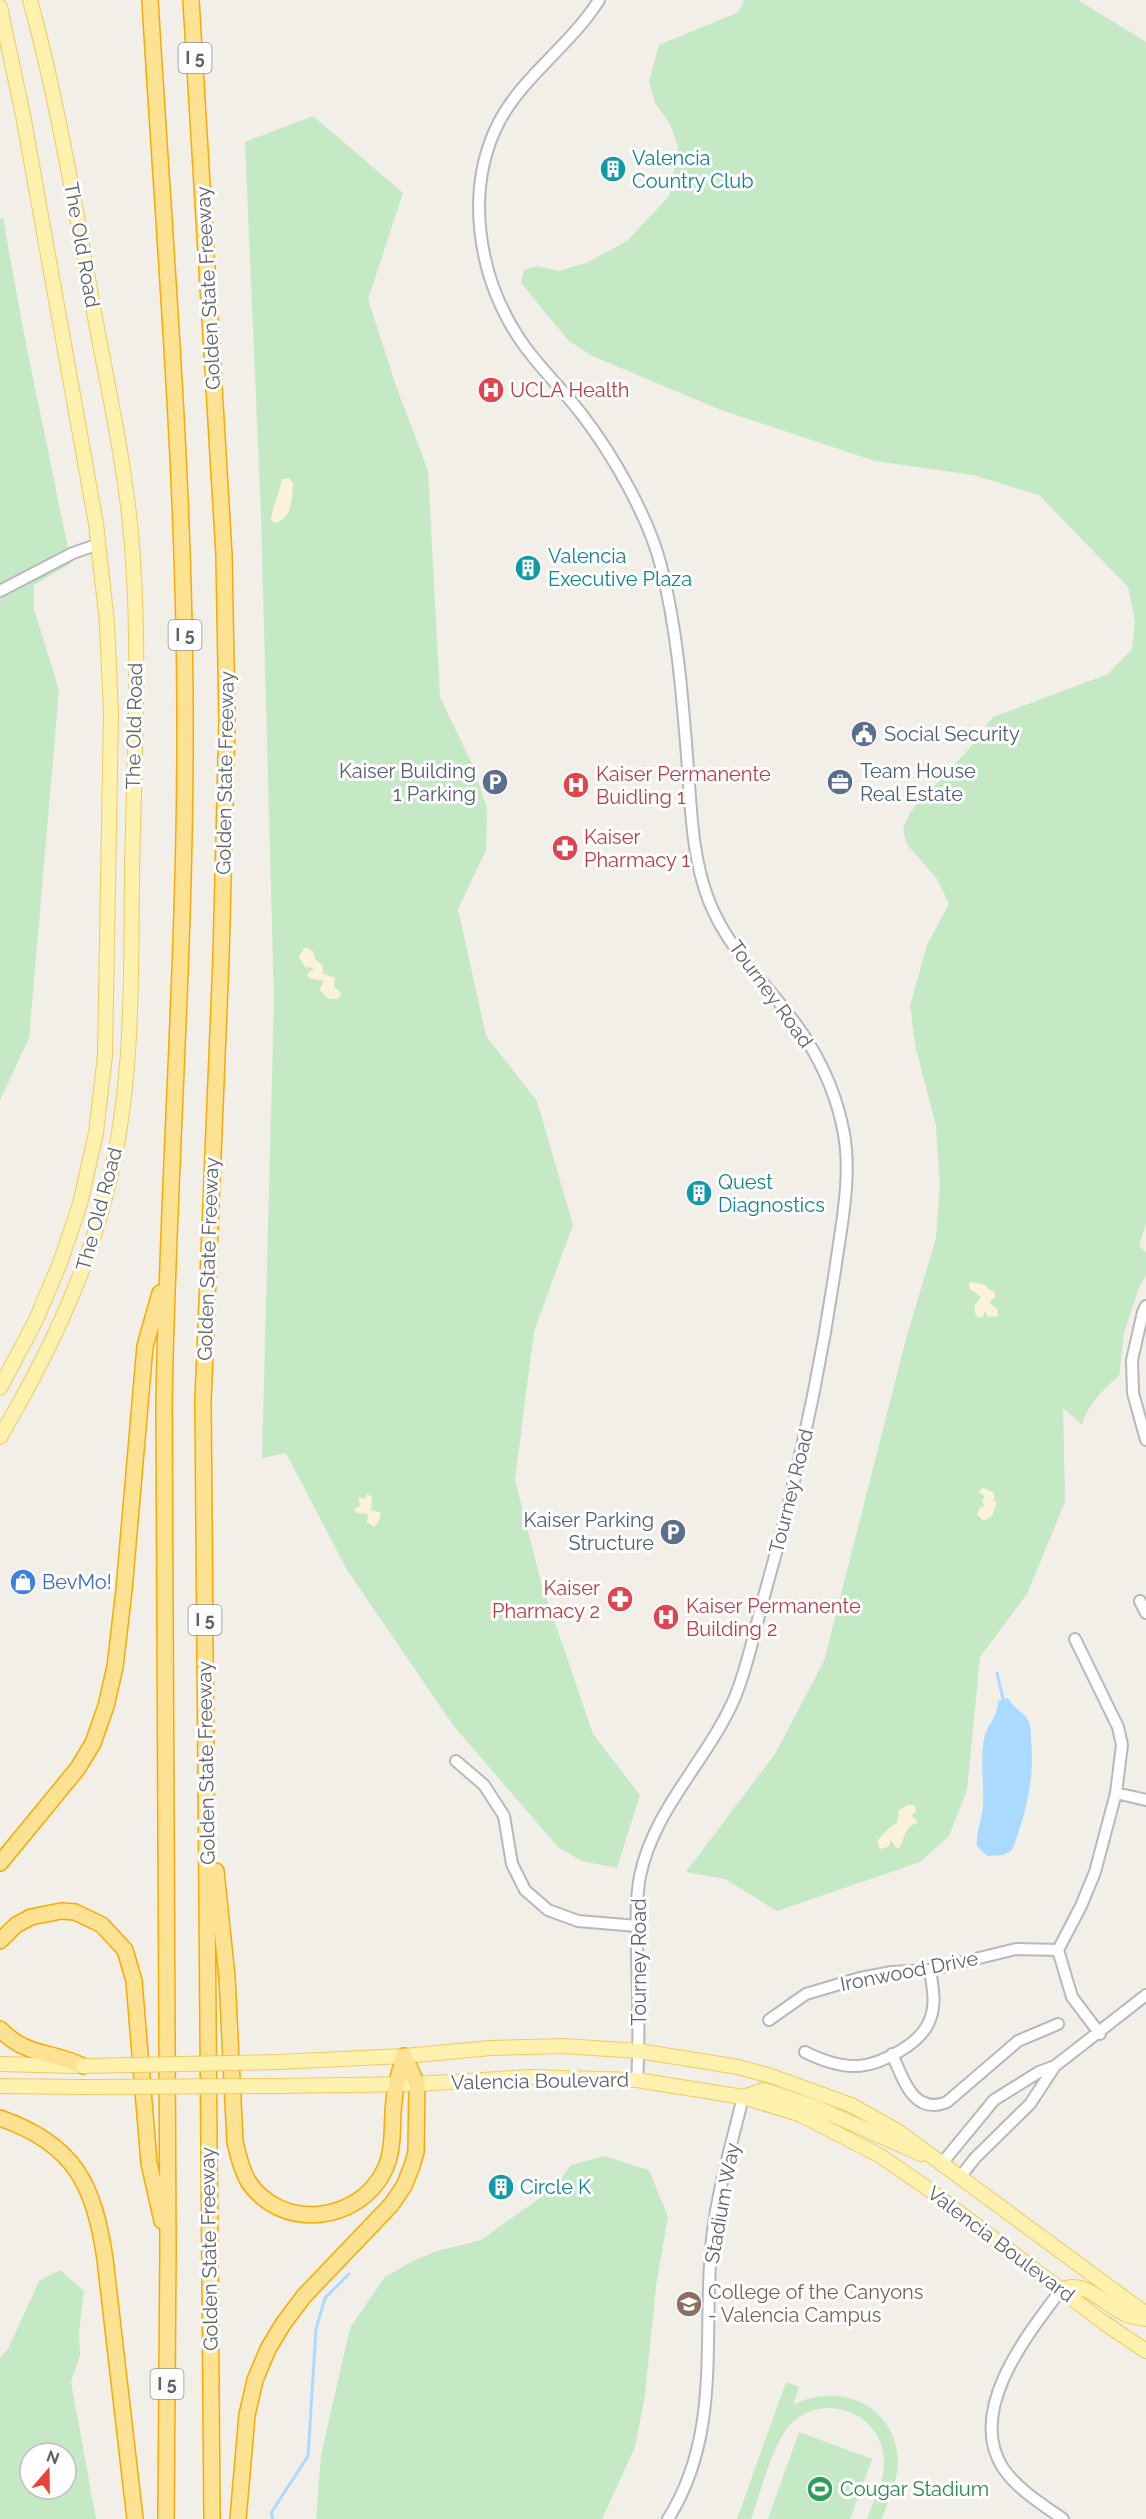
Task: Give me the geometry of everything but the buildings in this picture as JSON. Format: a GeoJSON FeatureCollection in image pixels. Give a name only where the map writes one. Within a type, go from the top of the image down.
{"type":"FeatureCollection","features":[{"type":"Feature","properties":{"kind":"highway","name":"Golden State Freeway"},"geometry":{"type":"LineString","coordinates":[[150,0],[178,471],[185,639],[183,876],[166,1270],[164,1685],[168,2249],[166,2519]]}},
{"type":"Feature","properties":{"kind":"highway","name":"Golden State Freeway"},"geometry":{"type":"LineString","coordinates":[[191,0],[223,543],[227,709],[222,947],[204,1333],[203,1474],[212,2519]]}},
{"type":"Feature","properties":{"kind":"highway"},"geometry":{"type":"LineString","coordinates":[[0,1863],[78,1768],[93,1743],[106,1706],[115,1666],[124,1590],[145,1346],[166,1270]]}},
{"type":"Feature","properties":{"kind":"highway"},"geometry":{"type":"LineString","coordinates":[[207,1788],[227,1977],[235,2142],[239,2162],[249,2182],[266,2199],[291,2212],[314,2215],[338,2211],[355,2204],[372,2189],[385,2169],[393,2138],[396,2084],[404,2056]]}},
{"type":"Feature","properties":{"kind":"highway"},"geometry":{"type":"LineString","coordinates":[[0,1941],[16,1925],[31,1917],[61,1911],[75,1912],[102,1925],[125,1950],[134,1981],[149,2163],[168,2249]]}},
{"type":"Feature","properties":{"kind":"highway"},"geometry":{"type":"LineString","coordinates":[[0,2029],[20,2046],[34,2052],[63,2056],[82,2066]]}},
{"type":"Feature","properties":{"kind":"highway"},"geometry":{"type":"LineString","coordinates":[[238,2519],[248,2415],[255,2380],[268,2349],[304,2296],[391,2205],[404,2186],[416,2152],[417,2084],[404,2056]]}},
{"type":"Feature","properties":{"kind":"highway"},"geometry":{"type":"LineString","coordinates":[[0,2118],[20,2124],[55,2147],[77,2171],[92,2198],[99,2221],[105,2259],[135,2519]]}},
{"type":"Feature","properties":{"kind":"main road","name":"The Old Road"},"geometry":{"type":"LineString","coordinates":[[0,1437],[45,1357],[70,1302],[104,1203],[123,1112],[128,1066],[131,973],[135,592],[130,519],[54,98],[30,0]]}},
{"type":"Feature","properties":{"kind":"main road","name":"The Old Road"},"geometry":{"type":"LineString","coordinates":[[0,7],[23,115],[99,544],[107,623],[111,713],[106,1044],[102,1093],[89,1168],[71,1231],[40,1312],[0,1388]]}},
{"type":"Feature","properties":{"kind":"main road","name":"Valencia Boulevard"},"geometry":{"type":"LineString","coordinates":[[0,2064],[82,2066],[277,2062],[404,2056],[491,2048],[563,2046],[639,2051],[738,2067],[801,2085],[870,2115],[896,2130],[943,2162],[1146,2314]]}},
{"type":"Feature","properties":{"kind":"main road","name":"Valencia Boulevard"},"geometry":{"type":"LineString","coordinates":[[0,2086],[417,2084],[530,2077],[637,2080],[742,2097],[800,2114],[879,2155],[927,2188],[1061,2290],[1146,2351]]}},
{"type":"Feature","properties":{"kind":"main road"},"geometry":{"type":"LineString","coordinates":[[742,2097],[763,2090],[780,2095],[815,2107],[882,2138],[943,2162]]}},
{"type":"Feature","properties":{"kind":"main road"},"geometry":{"type":"LineString","coordinates":[[1061,2290],[1070,2286],[1079,2286],[1127,2315],[1146,2319]]}},
{"type":"Feature","properties":{"kind":"street","name":"Tourney Road"},"geometry":{"type":"LineString","coordinates":[[599,0],[575,34],[512,102],[493,135],[484,162],[479,200],[484,256],[491,281],[518,337],[584,417],[606,448],[645,521],[660,560],[677,641],[693,825],[699,866],[710,904],[740,958],[805,1037],[821,1067],[844,1132],[847,1167],[831,1299],[808,1425],[774,1559],[736,1694],[716,1736],[665,1810],[639,1878],[637,2080]]}},
{"type":"Feature","properties":{"kind":"street"},"geometry":{"type":"LineString","coordinates":[[0,591],[73,553],[99,544]]}},
{"type":"Feature","properties":{"kind":"street"},"geometry":{"type":"LineString","coordinates":[[1146,1306],[1140,1320],[1132,1360],[1133,1393],[1146,1440]]}},
{"type":"Feature","properties":{"kind":"street"},"geometry":{"type":"LineString","coordinates":[[1140,1601],[1146,1613]]}},
{"type":"Feature","properties":{"kind":"street"},"geometry":{"type":"LineString","coordinates":[[1075,1640],[1118,1727],[1122,1745],[1116,1793],[1095,1872],[1082,1906],[1058,1950],[1072,1997],[1100,2034]]}},
{"type":"Feature","properties":{"kind":"street"},"geometry":{"type":"LineString","coordinates":[[456,1761],[484,1785],[504,1816],[512,1864],[525,1890],[548,1910],[578,1921],[637,1926]]}},
{"type":"Feature","properties":{"kind":"street"},"geometry":{"type":"LineString","coordinates":[[1116,1793],[1146,1800]]}},
{"type":"Feature","properties":{"kind":"street","name":"Ironwood Drive"},"geometry":{"type":"LineString","coordinates":[[769,2020],[806,1994],[892,1972],[930,1970],[1016,1949],[1058,1950]]}},
{"type":"Feature","properties":{"kind":"street"},"geometry":{"type":"LineString","coordinates":[[806,2052],[833,2062],[858,2066],[892,2054],[914,2043],[927,2027],[934,1999],[930,1970]]}},
{"type":"Feature","properties":{"kind":"street"},"geometry":{"type":"LineString","coordinates":[[943,2162],[994,2100],[1039,2072],[1055,2066],[1100,2034],[1146,1995]]}},
{"type":"Feature","properties":{"kind":"street"},"geometry":{"type":"LineString","coordinates":[[892,2054],[913,2097],[924,2104],[939,2105],[947,2103],[1018,2041],[1058,2024]]}},
{"type":"Feature","properties":{"kind":"street"},"geometry":{"type":"LineString","coordinates":[[961,2176],[975,2158],[1030,2104],[1055,2066]]}},
{"type":"Feature","properties":{"kind":"street","name":"Stadium Way"},"geometry":{"type":"LineString","coordinates":[[668,2519],[693,2464],[706,2408],[710,2356],[711,2245],[742,2097]]}},
{"type":"Feature","properties":{"kind":"street"},"geometry":{"type":"LineString","coordinates":[[1061,2290],[1011,2364],[996,2400],[991,2427],[994,2451],[1004,2469],[1016,2483],[1063,2519]]}},
{"type":"Feature","properties":{"kind":"green space","name":"Valencia Country Club"},"geometry":{"type":"Polygon","coordinates":[[[744,0],[1078,0],[1146,42],[1146,1223],[1139,1246],[1146,1252],[1146,1275],[1139,1287],[1124,1333],[1119,1376],[1092,1404],[1082,1425],[1063,1408],[1065,1502],[1027,1594],[980,1657],[967,1790],[949,1836],[920,1862],[777,1911],[725,1879],[686,1872],[775,1754],[824,1661],[906,1339],[936,1238],[940,1184],[936,1126],[916,1049],[910,1006],[927,945],[949,904],[937,879],[906,843],[903,828],[911,811],[968,750],[993,717],[1108,674],[1132,649],[1135,621],[1128,587],[1039,495],[973,475],[875,461],[721,410],[592,356],[568,340],[521,283],[524,270],[536,266],[558,271],[586,263],[627,241],[670,195],[678,146],[670,124],[655,103],[649,81],[659,45],[739,12],[744,0]]]}},
{"type":"Feature","properties":{"kind":"green space"},"geometry":{"type":"Polygon","coordinates":[[[313,116],[403,193],[368,299],[396,386],[428,471],[440,697],[472,764],[487,808],[486,850],[458,909],[486,1036],[537,1101],[573,1225],[534,1331],[515,1480],[541,1582],[593,1734],[640,1795],[617,1868],[582,1861],[558,1847],[453,1725],[347,1570],[286,1453],[262,1458],[274,1002],[261,514],[245,142],[313,116]]]}},
{"type":"Feature","properties":{"kind":"green space"},"geometry":{"type":"Polygon","coordinates":[[[3,218],[24,334],[71,563],[34,585],[34,609],[59,690],[29,1038],[0,1100],[0,219],[3,218]]]}},
{"type":"Feature","properties":{"kind":"green space"},"geometry":{"type":"Polygon","coordinates":[[[604,2156],[649,2170],[668,2217],[656,2286],[645,2395],[635,2447],[602,2519],[316,2519],[321,2456],[350,2328],[385,2277],[437,2251],[481,2240],[540,2198],[560,2180],[571,2165],[604,2156]]]}},
{"type":"Feature","properties":{"kind":"green space"},"geometry":{"type":"Polygon","coordinates":[[[60,2270],[84,2291],[79,2332],[80,2355],[71,2382],[96,2519],[0,2519],[0,2358],[8,2349],[39,2281],[60,2270]]]}},
{"type":"Feature","properties":{"kind":"green space"},"geometry":{"type":"Polygon","coordinates":[[[786,2382],[799,2387],[793,2405],[811,2398],[846,2397],[876,2412],[887,2425],[895,2442],[898,2468],[882,2519],[867,2519],[884,2469],[883,2452],[878,2437],[858,2416],[845,2410],[830,2408],[802,2415],[790,2425],[773,2456],[751,2519],[737,2519],[786,2382]]]}},
{"type":"Feature","properties":{"kind":"green space","name":"Cougar Stadium"},"geometry":{"type":"Polygon","coordinates":[[[799,2432],[872,2459],[850,2519],[768,2519],[799,2432]]]}},
{"type":"Feature","properties":{"kind":"sand"},"geometry":{"type":"Polygon","coordinates":[[[289,478],[293,483],[290,507],[285,517],[275,523],[271,520],[282,479],[289,478]]]}},
{"type":"Feature","properties":{"kind":"sand"},"geometry":{"type":"Polygon","coordinates":[[[304,948],[314,952],[315,959],[323,966],[323,974],[335,978],[334,986],[341,993],[338,999],[329,999],[319,990],[324,981],[309,978],[307,974],[314,968],[305,967],[299,957],[304,948]]]}},
{"type":"Feature","properties":{"kind":"sand"},"geometry":{"type":"Polygon","coordinates":[[[969,1283],[986,1285],[988,1289],[995,1292],[995,1297],[989,1302],[998,1310],[998,1316],[988,1317],[985,1311],[982,1318],[976,1316],[974,1306],[981,1297],[970,1289],[969,1283]]]}},
{"type":"Feature","properties":{"kind":"sand"},"geometry":{"type":"Polygon","coordinates":[[[983,1488],[993,1492],[995,1497],[993,1500],[997,1502],[992,1516],[984,1521],[977,1515],[979,1509],[984,1506],[982,1500],[985,1496],[978,1492],[983,1488]]]}},
{"type":"Feature","properties":{"kind":"sand"},"geometry":{"type":"Polygon","coordinates":[[[367,1494],[372,1497],[371,1510],[381,1513],[374,1527],[367,1522],[368,1514],[357,1513],[354,1509],[360,1506],[358,1497],[365,1499],[367,1494]]]}},
{"type":"Feature","properties":{"kind":"sand"},"geometry":{"type":"Polygon","coordinates":[[[908,1805],[915,1805],[916,1812],[911,1816],[916,1819],[917,1823],[908,1829],[900,1847],[896,1848],[891,1840],[888,1847],[880,1849],[877,1841],[897,1823],[899,1810],[908,1805]]]}},
{"type":"Feature","properties":{"kind":"water"},"geometry":{"type":"Polygon","coordinates":[[[1008,1698],[1030,1724],[1032,1768],[1025,1809],[1012,1850],[1003,1855],[987,1856],[977,1846],[983,1805],[984,1739],[996,1712],[998,1701],[1008,1698]]]}},
{"type":"Feature","properties":{"kind":"waterway"},"geometry":{"type":"LineString","coordinates":[[997,1673],[1003,1699]]}},
{"type":"Feature","properties":{"kind":"waterway"},"geometry":{"type":"LineString","coordinates":[[273,2519],[271,2513],[308,2456],[316,2329],[325,2298],[349,2274]]}},
{"type":"Feature","properties":{"kind":"place","name":"Valencia Country Club"},"geometry":{"type":"Point","coordinates":[613,169]}},
{"type":"Feature","properties":{"kind":"place","name":"UCLA Health"},"geometry":{"type":"Point","coordinates":[491,390]}},
{"type":"Feature","properties":{"kind":"place","name":"Valencia Executive Plaza"},"geometry":{"type":"Point","coordinates":[528,568]}},
{"type":"Feature","properties":{"kind":"place","name":"Social Security"},"geometry":{"type":"Point","coordinates":[864,734]}},
{"type":"Feature","properties":{"kind":"place","name":"Kaiser Building 1 Parking"},"geometry":{"type":"Point","coordinates":[495,782]}},
{"type":"Feature","properties":{"kind":"place","name":"Team House Real Estate"},"geometry":{"type":"Point","coordinates":[840,782]}},
{"type":"Feature","properties":{"kind":"place","name":"Kaiser Permanente Buidling 1"},"geometry":{"type":"Point","coordinates":[576,785]}},
{"type":"Feature","properties":{"kind":"place","name":"Kaiser Pharmacy 1"},"geometry":{"type":"Point","coordinates":[565,848]}},
{"type":"Feature","properties":{"kind":"place","name":"Quest Diagnostics"},"geometry":{"type":"Point","coordinates":[699,1193]}},
{"type":"Feature","properties":{"kind":"place","name":"Kaiser Parking Structure"},"geometry":{"type":"Point","coordinates":[673,1532]}},
{"type":"Feature","properties":{"kind":"place","name":"BevMo!"},"geometry":{"type":"Point","coordinates":[23,1582]}},
{"type":"Feature","properties":{"kind":"place","name":"Kaiser Pharmacy 2"},"geometry":{"type":"Point","coordinates":[620,1599]}},
{"type":"Feature","properties":{"kind":"place","name":"Kaiser Permanente Building 2"},"geometry":{"type":"Point","coordinates":[666,1617]}},
{"type":"Feature","properties":{"kind":"place","name":"Circle K"},"geometry":{"type":"Point","coordinates":[501,2187]}},
{"type":"Feature","properties":{"kind":"place","name":"College of the Canyons - Valencia Campus"},"geometry":{"type":"Point","coordinates":[689,2304]}},
{"type":"Feature","properties":{"kind":"place","name":"Cougar Stadium"},"geometry":{"type":"Point","coordinates":[820,2489]}}]}
